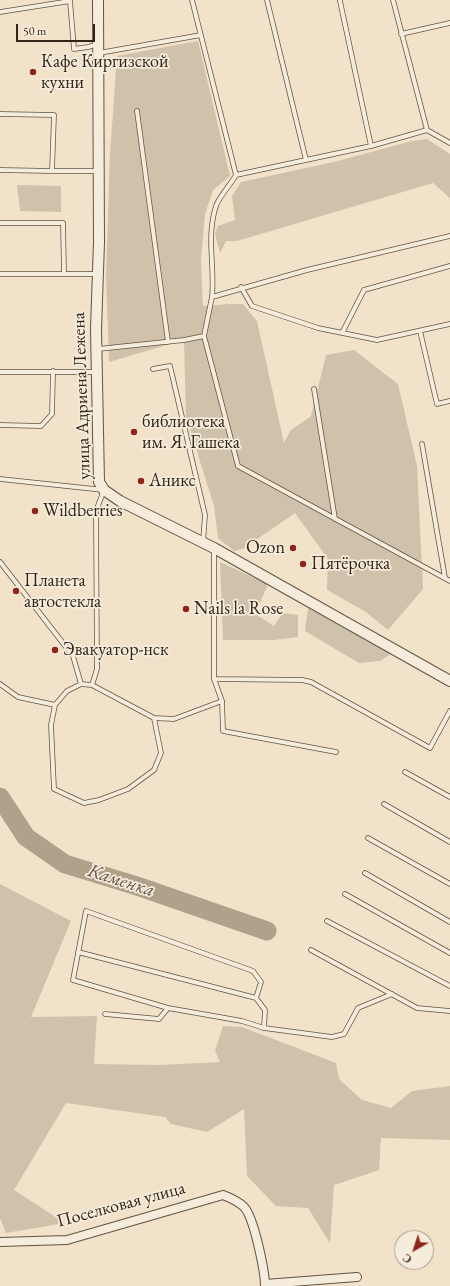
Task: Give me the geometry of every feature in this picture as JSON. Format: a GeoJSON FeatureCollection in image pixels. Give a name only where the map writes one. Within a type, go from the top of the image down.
{"type":"FeatureCollection","features":[{"type":"Feature","properties":{"kind":"street","name":"улица Адриена Лежена"},"geometry":{"type":"LineString","coordinates":[[98,0],[99,242],[97,274],[96,372],[99,482],[104,490],[120,501],[214,548],[450,681]]}},
{"type":"Feature","properties":{"kind":"street","name":"Поселковая улица"},"geometry":{"type":"LineString","coordinates":[[0,1242],[66,1240],[223,1195],[236,1200],[246,1209],[255,1231],[265,1285]]}},
{"type":"Feature","properties":{"kind":"street"},"geometry":{"type":"LineString","coordinates":[[265,1285],[357,1277]]}},
{"type":"Feature","properties":{"kind":"lane"},"geometry":{"type":"LineString","coordinates":[[192,0],[236,175]]}},
{"type":"Feature","properties":{"kind":"lane"},"geometry":{"type":"LineString","coordinates":[[267,0],[306,160]]}},
{"type":"Feature","properties":{"kind":"lane"},"geometry":{"type":"LineString","coordinates":[[393,0],[427,130],[450,143]]}},
{"type":"Feature","properties":{"kind":"lane"},"geometry":{"type":"LineString","coordinates":[[0,12],[70,1],[74,49],[88,47],[98,49],[201,35]]}},
{"type":"Feature","properties":{"kind":"lane"},"geometry":{"type":"LineString","coordinates":[[340,1],[371,146]]}},
{"type":"Feature","properties":{"kind":"lane"},"geometry":{"type":"LineString","coordinates":[[401,34],[450,23]]}},
{"type":"Feature","properties":{"kind":"lane"},"geometry":{"type":"LineString","coordinates":[[137,111],[168,342]]}},
{"type":"Feature","properties":{"kind":"lane"},"geometry":{"type":"LineString","coordinates":[[0,114],[54,115],[52,171]]}},
{"type":"Feature","properties":{"kind":"lane"},"geometry":{"type":"LineString","coordinates":[[427,130],[371,146],[236,175],[216,205],[210,238],[213,286],[212,297],[204,336],[238,466],[450,581]]}},
{"type":"Feature","properties":{"kind":"lane"},"geometry":{"type":"LineString","coordinates":[[0,170],[98,171]]}},
{"type":"Feature","properties":{"kind":"lane"},"geometry":{"type":"LineString","coordinates":[[0,223],[63,223],[64,274]]}},
{"type":"Feature","properties":{"kind":"lane"},"geometry":{"type":"LineString","coordinates":[[212,297],[307,270],[450,236]]}},
{"type":"Feature","properties":{"kind":"lane"},"geometry":{"type":"LineString","coordinates":[[342,333],[364,290],[450,266]]}},
{"type":"Feature","properties":{"kind":"lane"},"geometry":{"type":"LineString","coordinates":[[0,274],[97,274]]}},
{"type":"Feature","properties":{"kind":"lane"},"geometry":{"type":"LineString","coordinates":[[241,288],[252,306],[318,328],[377,340],[450,324]]}},
{"type":"Feature","properties":{"kind":"lane"},"geometry":{"type":"LineString","coordinates":[[420,331],[437,404],[450,401]]}},
{"type":"Feature","properties":{"kind":"lane"},"geometry":{"type":"LineString","coordinates":[[96,349],[168,342],[204,336]]}},
{"type":"Feature","properties":{"kind":"lane"},"geometry":{"type":"LineString","coordinates":[[153,369],[170,366],[205,515],[203,543]]}},
{"type":"Feature","properties":{"kind":"lane"},"geometry":{"type":"LineString","coordinates":[[0,425],[41,426],[52,414],[53,371]]}},
{"type":"Feature","properties":{"kind":"lane"},"geometry":{"type":"LineString","coordinates":[[0,372],[96,372]]}},
{"type":"Feature","properties":{"kind":"lane"},"geometry":{"type":"LineString","coordinates":[[314,389],[335,519]]}},
{"type":"Feature","properties":{"kind":"lane"},"geometry":{"type":"LineString","coordinates":[[422,444],[445,578]]}},
{"type":"Feature","properties":{"kind":"lane"},"geometry":{"type":"LineString","coordinates":[[0,479],[104,490],[96,511],[97,669],[92,685]]}},
{"type":"Feature","properties":{"kind":"lane"},"geometry":{"type":"LineString","coordinates":[[214,548],[214,679],[222,701],[222,731],[336,752]]}},
{"type":"Feature","properties":{"kind":"lane"},"geometry":{"type":"LineString","coordinates":[[0,562],[73,656],[81,684]]}},
{"type":"Feature","properties":{"kind":"lane"},"geometry":{"type":"LineString","coordinates":[[214,679],[302,680],[311,682],[430,748],[450,712]]}},
{"type":"Feature","properties":{"kind":"lane"},"geometry":{"type":"LineString","coordinates":[[0,684],[18,697],[55,705]]}},
{"type":"Feature","properties":{"kind":"lane"},"geometry":{"type":"LineString","coordinates":[[154,718],[161,753],[154,770],[128,789],[99,800],[84,803],[54,789],[51,726],[55,705],[68,691],[81,684],[92,685],[154,718],[174,719],[222,701]]}},
{"type":"Feature","properties":{"kind":"lane"},"geometry":{"type":"LineString","coordinates":[[405,772],[450,797]]}},
{"type":"Feature","properties":{"kind":"lane"},"geometry":{"type":"LineString","coordinates":[[384,804],[450,842]]}},
{"type":"Feature","properties":{"kind":"lane"},"geometry":{"type":"LineString","coordinates":[[368,838],[450,884]]}},
{"type":"Feature","properties":{"kind":"lane"},"geometry":{"type":"LineString","coordinates":[[364,872],[450,922]]}},
{"type":"Feature","properties":{"kind":"lane"},"geometry":{"type":"LineString","coordinates":[[345,894],[450,953]]}},
{"type":"Feature","properties":{"kind":"lane"},"geometry":{"type":"LineString","coordinates":[[256,998],[261,982],[253,970],[86,911],[73,980],[168,1008],[242,1021],[264,1028],[332,1037],[344,1034],[358,1008],[392,994]]}},
{"type":"Feature","properties":{"kind":"lane"},"geometry":{"type":"LineString","coordinates":[[327,920],[450,986]]}},
{"type":"Feature","properties":{"kind":"lane"},"geometry":{"type":"LineString","coordinates":[[312,950],[417,1008],[450,1011]]}},
{"type":"Feature","properties":{"kind":"lane"},"geometry":{"type":"LineString","coordinates":[[78,952],[256,998],[265,1010],[264,1028]]}},
{"type":"Feature","properties":{"kind":"lane"},"geometry":{"type":"LineString","coordinates":[[105,1014],[159,1019],[168,1008]]}},
{"type":"Feature","properties":{"kind":"shaded area"},"geometry":{"type":"Polygon","coordinates":[[[198,41],[230,176],[213,190],[205,214],[201,260],[203,306],[243,304],[257,321],[284,443],[290,431],[311,416],[326,355],[354,350],[398,384],[417,466],[423,589],[388,630],[366,612],[327,590],[328,559],[295,513],[243,549],[234,551],[218,538],[214,506],[186,417],[184,340],[109,362],[106,278],[110,154],[117,56],[198,41]]]}},
{"type":"Feature","properties":{"kind":"shaded area"},"geometry":{"type":"Polygon","coordinates":[[[427,139],[450,154],[450,198],[433,183],[237,241],[226,241],[220,253],[215,234],[218,226],[235,220],[232,196],[241,182],[334,162],[412,141],[427,139]]]}},
{"type":"Feature","properties":{"kind":"shaded area"},"geometry":{"type":"Polygon","coordinates":[[[17,185],[61,186],[61,212],[20,211],[17,185]]]}},
{"type":"Feature","properties":{"kind":"shaded area"},"geometry":{"type":"Polygon","coordinates":[[[220,562],[268,584],[255,614],[274,626],[283,613],[298,615],[298,637],[274,640],[223,640],[220,562]]]}},
{"type":"Feature","properties":{"kind":"shaded area"},"geometry":{"type":"Polygon","coordinates":[[[308,608],[391,654],[380,661],[359,663],[305,631],[308,608]]]}},
{"type":"Feature","properties":{"kind":"shaded area"},"geometry":{"type":"Polygon","coordinates":[[[0,884],[71,921],[31,1017],[97,1016],[94,1064],[159,1065],[220,1062],[215,1051],[223,1026],[242,1027],[336,1063],[339,1079],[362,1100],[391,1108],[412,1091],[450,1086],[450,1140],[381,1138],[379,1170],[334,1185],[330,1243],[308,1208],[276,1206],[247,1176],[244,1109],[207,1132],[171,1124],[165,1117],[66,1103],[14,1190],[65,1223],[6,1233],[0,1218],[0,884]]]}},
{"type":"Feature","properties":{"kind":"waterway","name":"Каменка"},"geometry":{"type":"LineString","coordinates":[[0,797],[26,837],[65,864],[137,886],[267,931]]}},
{"type":"Feature","properties":{"kind":"place","name":"Кафе Киргизской кухни"},"geometry":{"type":"Point","coordinates":[33,72]}},
{"type":"Feature","properties":{"kind":"place","name":"библиотека им. Я. Гашека"},"geometry":{"type":"Point","coordinates":[134,432]}},
{"type":"Feature","properties":{"kind":"place","name":"Аникс"},"geometry":{"type":"Point","coordinates":[141,481]}},
{"type":"Feature","properties":{"kind":"place","name":"Wildberries"},"geometry":{"type":"Point","coordinates":[35,511]}},
{"type":"Feature","properties":{"kind":"place","name":"Ozon"},"geometry":{"type":"Point","coordinates":[293,548]}},
{"type":"Feature","properties":{"kind":"place","name":"Пятёрочка"},"geometry":{"type":"Point","coordinates":[303,564]}},
{"type":"Feature","properties":{"kind":"place","name":"Планета автостекла"},"geometry":{"type":"Point","coordinates":[16,591]}},
{"type":"Feature","properties":{"kind":"place","name":"Nails la Rose"},"geometry":{"type":"Point","coordinates":[186,609]}},
{"type":"Feature","properties":{"kind":"place","name":"Эвакуатор-нск"},"geometry":{"type":"Point","coordinates":[55,650]}}]}
